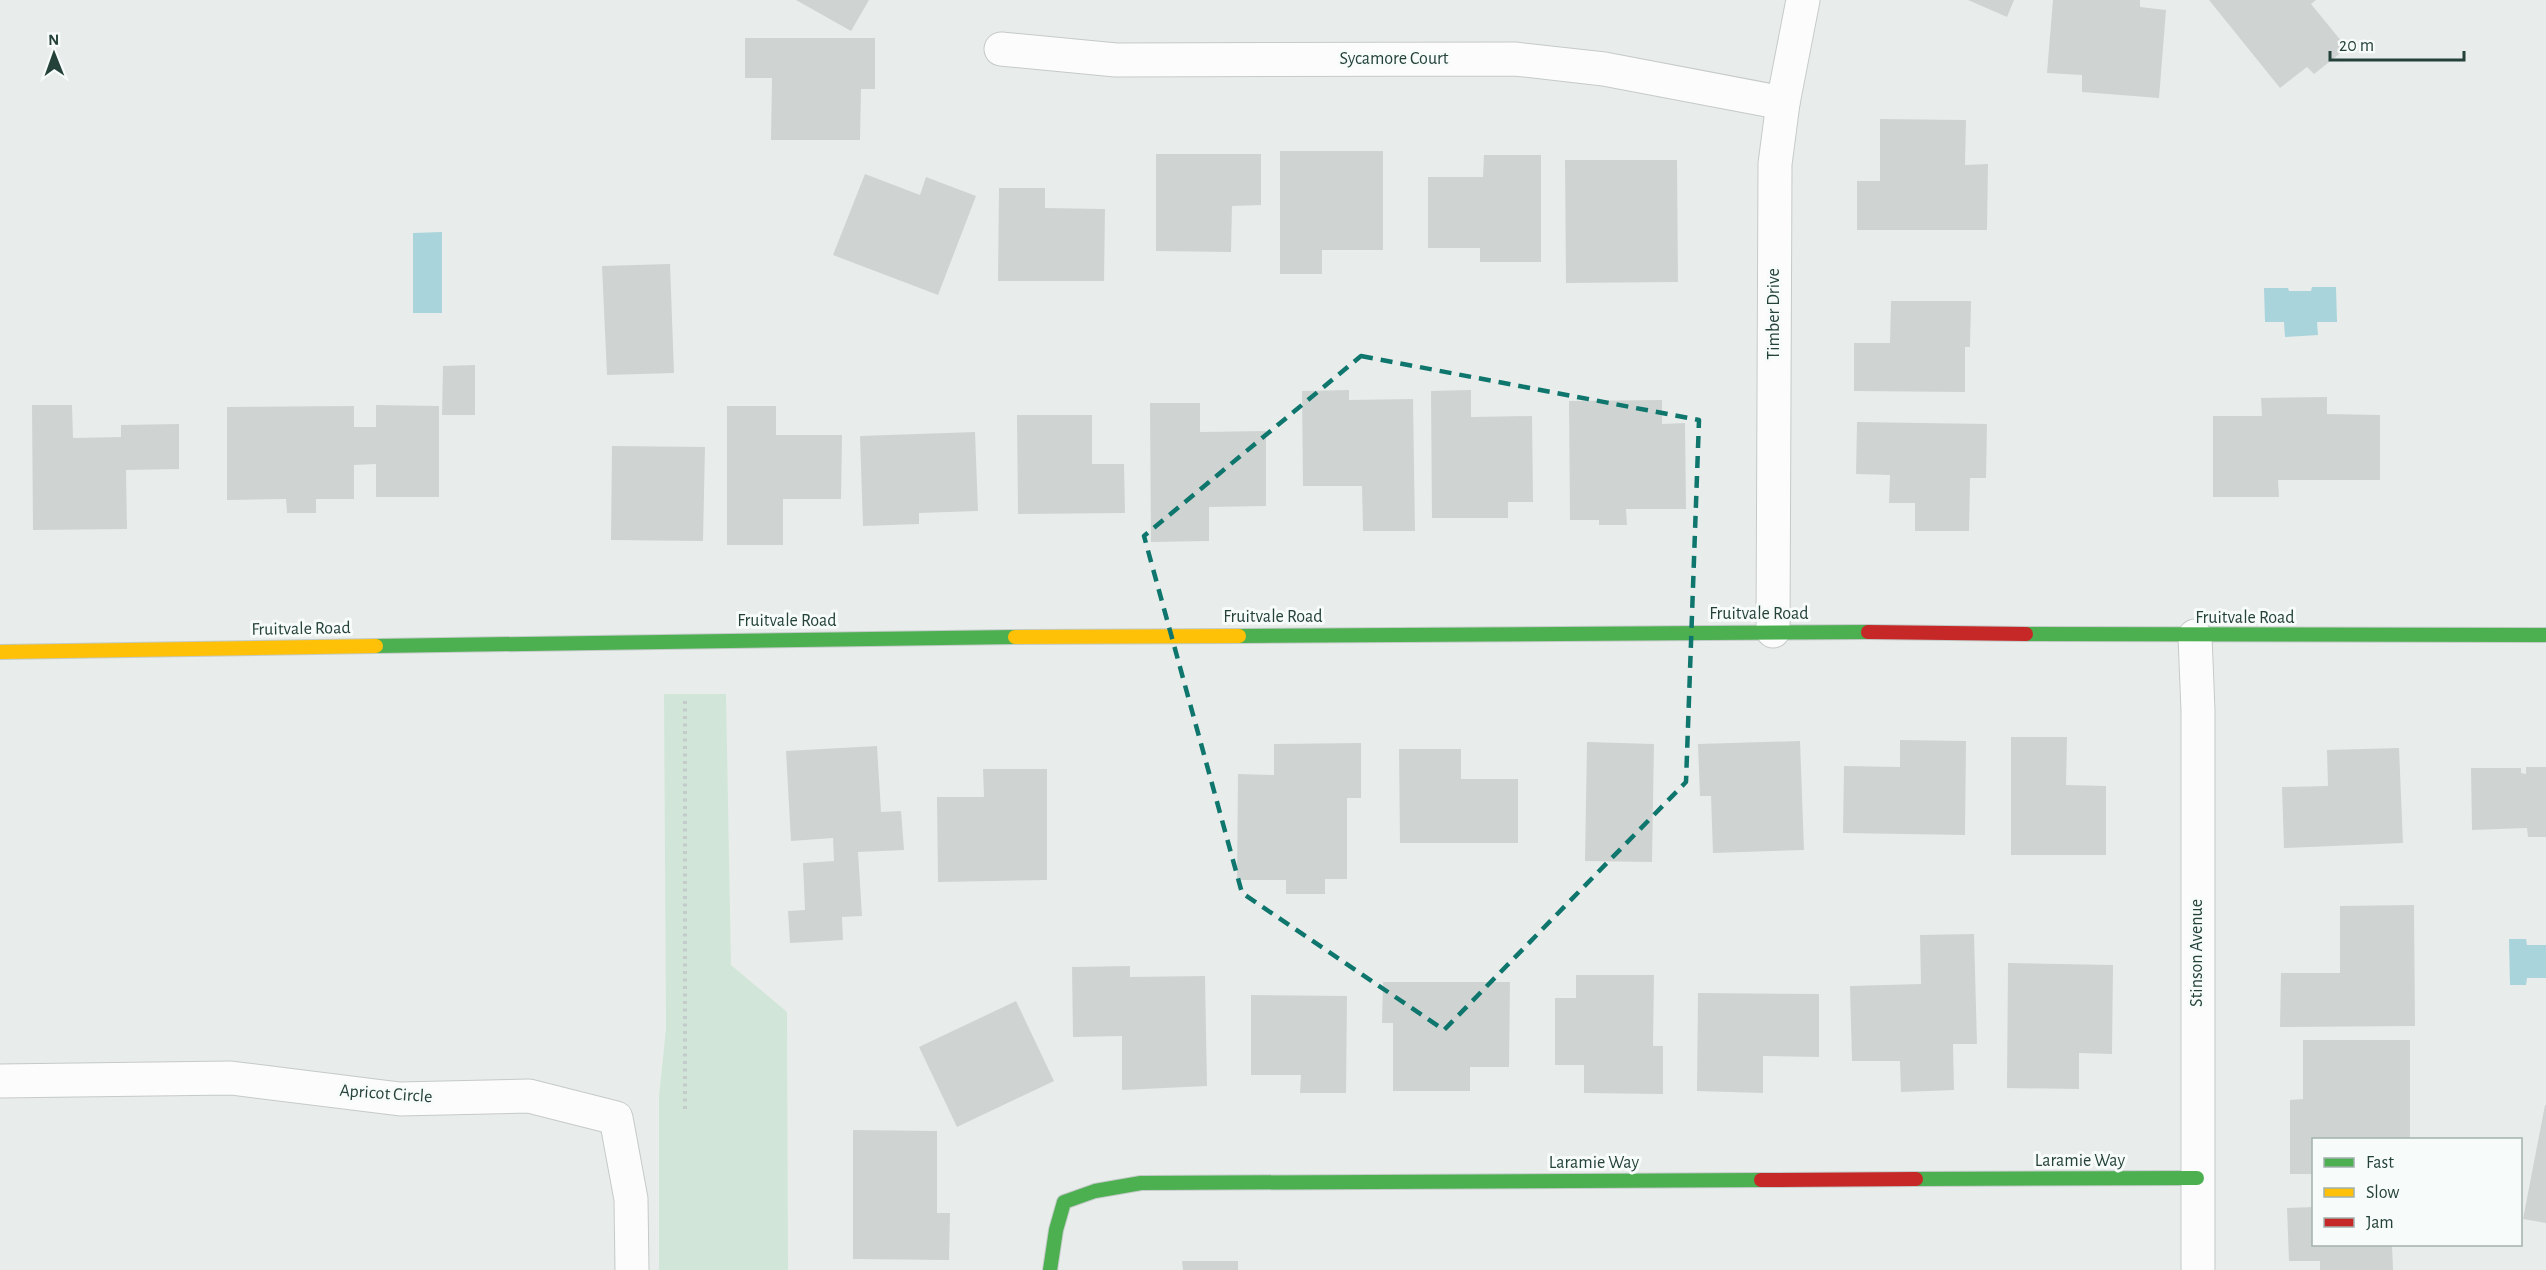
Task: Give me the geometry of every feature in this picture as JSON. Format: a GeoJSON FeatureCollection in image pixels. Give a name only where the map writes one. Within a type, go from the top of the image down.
{"type":"FeatureCollection","features":[{"type":"Feature","properties":{"kind":"street","name":"Timber Drive"},"geometry":{"type":"LineString","coordinates":[[1773,631],[1774,164],[1803,0]]}},
{"type":"Feature","properties":{"kind":"street","name":"Sycamore Court"},"geometry":{"type":"LineString","coordinates":[[1001,50],[1116,60],[1515,59],[1604,69],[1783,103]]}},
{"type":"Feature","properties":{"kind":"street","name":"Fruitvale Road"},"geometry":{"type":"LineString","coordinates":[[0,652],[737,639],[1773,631],[2195,636],[2546,635]]}},
{"type":"Feature","properties":{"kind":"street","name":"Stinson Avenue"},"geometry":{"type":"LineString","coordinates":[[2195,636],[2198,711],[2198,1270]]}},
{"type":"Feature","properties":{"kind":"street","name":"Apricot Circle"},"geometry":{"type":"LineString","coordinates":[[0,1081],[231,1078],[400,1099],[529,1096],[616,1118],[631,1199],[632,1270]]}},
{"type":"Feature","properties":{"kind":"street","name":"Laramie Way"},"geometry":{"type":"LineString","coordinates":[[1050,1270],[1056,1230],[1064,1202],[1095,1191],[1141,1183],[2197,1178]]}},
{"type":"Feature","properties":{"kind":"path"},"geometry":{"type":"LineString","coordinates":[[685,701],[685,1110]]}},
{"type":"Feature","properties":{"kind":"highlighted area"},"geometry":{"type":"Polygon","coordinates":[[[1361,356],[1699,420],[1686,782],[1444,1030],[1242,893],[1144,536],[1361,356]]]}},
{"type":"Feature","properties":{"kind":"green space"},"geometry":{"type":"Polygon","coordinates":[[[664,694],[726,694],[731,965],[787,1012],[788,1270],[659,1270],[659,1096],[666,1029],[664,694]]]}},
{"type":"Feature","properties":{"kind":"water"},"geometry":{"type":"Polygon","coordinates":[[[442,232],[442,313],[413,313],[413,233],[442,232]]]}},
{"type":"Feature","properties":{"kind":"water"},"geometry":{"type":"Polygon","coordinates":[[[2312,287],[2336,287],[2337,322],[2317,322],[2318,335],[2285,337],[2284,322],[2265,322],[2264,288],[2311,291],[2312,287]]]}},
{"type":"Feature","properties":{"kind":"water"},"geometry":{"type":"Polygon","coordinates":[[[2509,939],[2526,939],[2527,945],[2546,945],[2546,978],[2527,978],[2526,985],[2510,985],[2509,939]]]}},
{"type":"Feature","properties":{"kind":"building"},"geometry":{"type":"Polygon","coordinates":[[[796,0],[869,0],[851,31],[796,0]]]}},
{"type":"Feature","properties":{"kind":"building"},"geometry":{"type":"Polygon","coordinates":[[[1968,0],[2014,0],[2007,17],[1968,0]]]}},
{"type":"Feature","properties":{"kind":"building"},"geometry":{"type":"Polygon","coordinates":[[[2053,0],[2140,0],[2140,7],[2166,10],[2159,98],[2082,92],[2082,75],[2047,73],[2053,0]]]}},
{"type":"Feature","properties":{"kind":"building"},"geometry":{"type":"Polygon","coordinates":[[[2209,0],[2316,0],[2311,4],[2347,48],[2314,74],[2307,67],[2280,88],[2209,0]]]}},
{"type":"Feature","properties":{"kind":"building"},"geometry":{"type":"Polygon","coordinates":[[[745,38],[875,38],[875,89],[861,89],[860,140],[771,140],[772,78],[745,78],[745,38]]]}},
{"type":"Feature","properties":{"kind":"building"},"geometry":{"type":"Polygon","coordinates":[[[1880,119],[1966,120],[1965,165],[1988,164],[1987,230],[1857,230],[1857,181],[1880,181],[1880,119]]]}},
{"type":"Feature","properties":{"kind":"building"},"geometry":{"type":"Polygon","coordinates":[[[1280,151],[1383,151],[1383,250],[1322,250],[1322,274],[1280,274],[1280,151]]]}},
{"type":"Feature","properties":{"kind":"building"},"geometry":{"type":"Polygon","coordinates":[[[1156,154],[1261,154],[1261,205],[1232,206],[1231,252],[1156,251],[1156,154]]]}},
{"type":"Feature","properties":{"kind":"building"},"geometry":{"type":"Polygon","coordinates":[[[1484,155],[1541,155],[1541,262],[1480,262],[1480,248],[1428,248],[1428,177],[1483,177],[1484,155]]]}},
{"type":"Feature","properties":{"kind":"building"},"geometry":{"type":"Polygon","coordinates":[[[1565,160],[1677,160],[1678,282],[1566,283],[1565,160]]]}},
{"type":"Feature","properties":{"kind":"building"},"geometry":{"type":"Polygon","coordinates":[[[865,174],[920,195],[926,177],[976,196],[938,295],[833,255],[865,174]]]}},
{"type":"Feature","properties":{"kind":"building"},"geometry":{"type":"Polygon","coordinates":[[[999,188],[1045,188],[1045,208],[1105,209],[1104,281],[998,281],[999,188]]]}},
{"type":"Feature","properties":{"kind":"building"},"geometry":{"type":"Polygon","coordinates":[[[670,264],[674,373],[607,375],[602,266],[670,264]]]}},
{"type":"Feature","properties":{"kind":"building"},"geometry":{"type":"Polygon","coordinates":[[[1891,301],[1971,301],[1970,347],[1965,347],[1965,392],[1854,391],[1854,343],[1890,343],[1891,301]]]}},
{"type":"Feature","properties":{"kind":"building"},"geometry":{"type":"Polygon","coordinates":[[[475,365],[475,415],[442,415],[443,366],[475,365]]]}},
{"type":"Feature","properties":{"kind":"building"},"geometry":{"type":"Polygon","coordinates":[[[1349,390],[1349,400],[1413,399],[1415,531],[1363,531],[1362,486],[1303,486],[1302,391],[1349,390]]]}},
{"type":"Feature","properties":{"kind":"building"},"geometry":{"type":"Polygon","coordinates":[[[1471,390],[1471,417],[1532,416],[1533,502],[1508,502],[1508,518],[1432,518],[1431,391],[1471,390]]]}},
{"type":"Feature","properties":{"kind":"building"},"geometry":{"type":"Polygon","coordinates":[[[2327,397],[2327,414],[2380,415],[2380,480],[2278,480],[2279,497],[2213,497],[2213,416],[2262,416],[2261,398],[2327,397]]]}},
{"type":"Feature","properties":{"kind":"building"},"geometry":{"type":"Polygon","coordinates":[[[1662,400],[1662,424],[1685,423],[1686,509],[1626,509],[1627,525],[1599,525],[1599,520],[1570,520],[1569,401],[1662,400]]]}},
{"type":"Feature","properties":{"kind":"building"},"geometry":{"type":"Polygon","coordinates":[[[1150,403],[1200,403],[1200,432],[1266,431],[1266,506],[1209,507],[1209,541],[1151,542],[1150,403]]]}},
{"type":"Feature","properties":{"kind":"building"},"geometry":{"type":"Polygon","coordinates":[[[32,405],[72,405],[73,438],[121,437],[121,425],[179,424],[179,469],[126,470],[127,529],[33,530],[32,405]]]}},
{"type":"Feature","properties":{"kind":"building"},"geometry":{"type":"Polygon","coordinates":[[[376,405],[439,406],[439,497],[376,497],[376,464],[354,465],[354,499],[316,499],[316,513],[287,513],[286,499],[227,500],[227,407],[354,406],[354,427],[376,427],[376,405]]]}},
{"type":"Feature","properties":{"kind":"building"},"geometry":{"type":"Polygon","coordinates":[[[727,406],[776,406],[776,435],[842,435],[841,499],[783,499],[783,545],[727,545],[727,406]]]}},
{"type":"Feature","properties":{"kind":"building"},"geometry":{"type":"Polygon","coordinates":[[[1017,415],[1092,415],[1092,464],[1124,464],[1125,513],[1018,514],[1017,415]]]}},
{"type":"Feature","properties":{"kind":"building"},"geometry":{"type":"Polygon","coordinates":[[[1857,422],[1987,424],[1986,478],[1970,478],[1969,531],[1915,531],[1915,503],[1889,503],[1890,475],[1856,474],[1857,422]]]}},
{"type":"Feature","properties":{"kind":"building"},"geometry":{"type":"Polygon","coordinates":[[[975,432],[978,511],[919,513],[919,524],[863,526],[860,436],[975,432]]]}},
{"type":"Feature","properties":{"kind":"building"},"geometry":{"type":"Polygon","coordinates":[[[612,446],[705,447],[703,541],[611,540],[612,446]]]}},
{"type":"Feature","properties":{"kind":"building"},"geometry":{"type":"Polygon","coordinates":[[[2011,737],[2067,737],[2066,785],[2106,786],[2106,855],[2011,855],[2011,737]]]}},
{"type":"Feature","properties":{"kind":"building"},"geometry":{"type":"Polygon","coordinates":[[[1900,740],[1966,741],[1965,835],[1843,833],[1844,766],[1900,767],[1900,740]]]}},
{"type":"Feature","properties":{"kind":"building"},"geometry":{"type":"Polygon","coordinates":[[[1800,741],[1804,850],[1713,853],[1711,796],[1700,796],[1698,744],[1800,741]]]}},
{"type":"Feature","properties":{"kind":"building"},"geometry":{"type":"Polygon","coordinates":[[[1587,742],[1654,744],[1652,862],[1585,861],[1587,742]]]}},
{"type":"Feature","properties":{"kind":"building"},"geometry":{"type":"Polygon","coordinates":[[[1361,743],[1361,798],[1347,798],[1347,879],[1325,879],[1325,894],[1286,894],[1286,880],[1237,880],[1238,774],[1274,775],[1274,744],[1361,743]]]}},
{"type":"Feature","properties":{"kind":"building"},"geometry":{"type":"Polygon","coordinates":[[[877,746],[881,812],[901,811],[904,850],[858,852],[862,916],[842,917],[843,940],[790,943],[788,911],[805,910],[803,863],[834,861],[833,838],[791,841],[786,751],[877,746]]]}},
{"type":"Feature","properties":{"kind":"building"},"geometry":{"type":"Polygon","coordinates":[[[2399,748],[2403,843],[2284,848],[2282,787],[2328,786],[2327,750],[2399,748]]]}},
{"type":"Feature","properties":{"kind":"building"},"geometry":{"type":"Polygon","coordinates":[[[1399,749],[1461,749],[1461,779],[1518,779],[1518,843],[1400,843],[1399,749]]]}},
{"type":"Feature","properties":{"kind":"building"},"geometry":{"type":"Polygon","coordinates":[[[2526,767],[2546,767],[2546,837],[2528,837],[2527,828],[2472,830],[2471,768],[2521,768],[2521,773],[2526,774],[2526,767]]]}},
{"type":"Feature","properties":{"kind":"building"},"geometry":{"type":"Polygon","coordinates":[[[983,769],[1047,769],[1047,880],[938,882],[937,797],[984,797],[983,769]]]}},
{"type":"Feature","properties":{"kind":"building"},"geometry":{"type":"Polygon","coordinates":[[[2414,905],[2415,1026],[2280,1027],[2281,973],[2340,973],[2340,906],[2414,905]]]}},
{"type":"Feature","properties":{"kind":"building"},"geometry":{"type":"Polygon","coordinates":[[[1974,934],[1977,1044],[1953,1044],[1954,1090],[1901,1092],[1900,1061],[1852,1061],[1850,986],[1921,984],[1920,935],[1974,934]]]}},
{"type":"Feature","properties":{"kind":"building"},"geometry":{"type":"Polygon","coordinates":[[[2008,963],[2113,965],[2112,1054],[2079,1053],[2079,1089],[2007,1088],[2008,963]]]}},
{"type":"Feature","properties":{"kind":"building"},"geometry":{"type":"Polygon","coordinates":[[[1130,966],[1130,977],[1205,976],[1207,1086],[1122,1090],[1122,1036],[1073,1037],[1072,967],[1130,966]]]}},
{"type":"Feature","properties":{"kind":"building"},"geometry":{"type":"Polygon","coordinates":[[[1576,975],[1654,975],[1653,1046],[1663,1046],[1663,1094],[1584,1093],[1584,1065],[1555,1065],[1555,998],[1576,998],[1576,975]]]}},
{"type":"Feature","properties":{"kind":"building"},"geometry":{"type":"Polygon","coordinates":[[[1383,982],[1510,982],[1509,1067],[1470,1067],[1470,1091],[1393,1091],[1393,1023],[1382,1023],[1383,982]]]}},
{"type":"Feature","properties":{"kind":"building"},"geometry":{"type":"Polygon","coordinates":[[[1698,993],[1819,994],[1819,1057],[1763,1056],[1763,1093],[1697,1091],[1698,993]]]}},
{"type":"Feature","properties":{"kind":"building"},"geometry":{"type":"Polygon","coordinates":[[[1251,995],[1347,996],[1346,1093],[1300,1093],[1301,1075],[1251,1075],[1251,995]]]}},
{"type":"Feature","properties":{"kind":"building"},"geometry":{"type":"Polygon","coordinates":[[[1016,1001],[1054,1081],[957,1127],[919,1047],[1016,1001]]]}},
{"type":"Feature","properties":{"kind":"building"},"geometry":{"type":"Polygon","coordinates":[[[2303,1040],[2410,1040],[2410,1138],[2312,1138],[2312,1174],[2290,1174],[2290,1100],[2303,1099],[2303,1040]]]}},
{"type":"Feature","properties":{"kind":"building"},"geometry":{"type":"Polygon","coordinates":[[[2546,1105],[2546,1223],[2523,1219],[2546,1105]]]}},
{"type":"Feature","properties":{"kind":"building"},"geometry":{"type":"Polygon","coordinates":[[[853,1130],[937,1131],[937,1213],[950,1213],[949,1260],[853,1259],[853,1130]]]}},
{"type":"Feature","properties":{"kind":"building"},"geometry":{"type":"Polygon","coordinates":[[[2312,1207],[2312,1246],[2392,1246],[2393,1270],[2320,1270],[2320,1261],[2289,1261],[2287,1208],[2312,1207]]]}},
{"type":"Feature","properties":{"kind":"building"},"geometry":{"type":"Polygon","coordinates":[[[1182,1261],[1238,1261],[1238,1270],[1183,1270],[1182,1261]]]}},
{"type":"Feature","properties":{"kind":"traffic: fast"},"geometry":{"type":"LineString","coordinates":[[1239,636],[1868,632]]}},
{"type":"Feature","properties":{"kind":"traffic: fast"},"geometry":{"type":"LineString","coordinates":[[2026,634],[2546,635]]}},
{"type":"Feature","properties":{"kind":"traffic: fast"},"geometry":{"type":"LineString","coordinates":[[376,646],[1015,637]]}},
{"type":"Feature","properties":{"kind":"traffic: fast"},"geometry":{"type":"LineString","coordinates":[[1916,1179],[2197,1178]]}},
{"type":"Feature","properties":{"kind":"traffic: fast"},"geometry":{"type":"LineString","coordinates":[[1050,1270],[1056,1230],[1064,1202],[1095,1191],[1141,1183],[1761,1180]]}},
{"type":"Feature","properties":{"kind":"traffic: slow"},"geometry":{"type":"LineString","coordinates":[[1015,637],[1239,636]]}},
{"type":"Feature","properties":{"kind":"traffic: slow"},"geometry":{"type":"LineString","coordinates":[[0,652],[376,646]]}},
{"type":"Feature","properties":{"kind":"traffic: jam"},"geometry":{"type":"LineString","coordinates":[[1868,632],[2026,634]]}},
{"type":"Feature","properties":{"kind":"traffic: jam"},"geometry":{"type":"LineString","coordinates":[[1761,1180],[1916,1179]]}}]}
